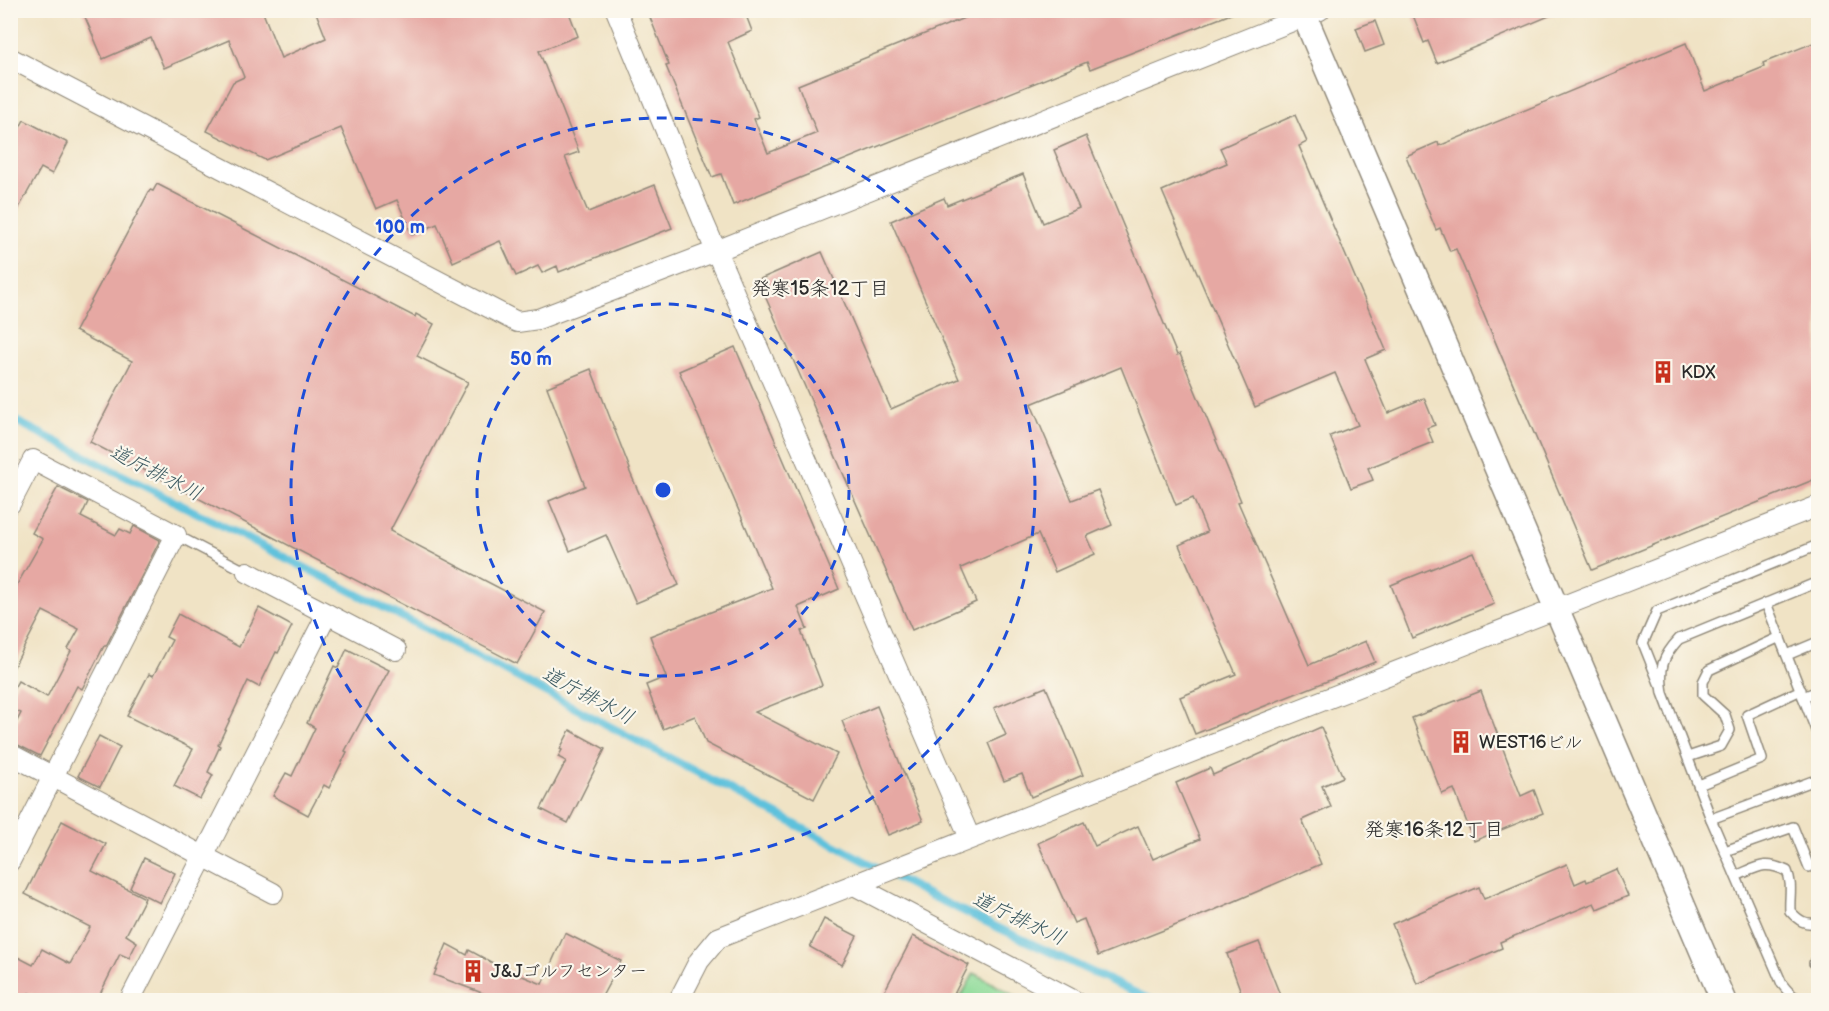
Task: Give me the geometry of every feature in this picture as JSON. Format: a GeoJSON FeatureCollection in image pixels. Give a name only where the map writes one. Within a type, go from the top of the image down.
{"type":"FeatureCollection","features":[{"type":"Feature","properties":{"kind":"street"},"geometry":{"type":"LineString","coordinates":[[616,10],[716,251],[970,838]]}},
{"type":"Feature","properties":{"kind":"street"},"geometry":{"type":"LineString","coordinates":[[10,58],[517,322],[538,319],[716,251],[1309,13],[1557,610],[1723,1000]]}},
{"type":"Feature","properties":{"kind":"street"},"geometry":{"type":"LineString","coordinates":[[10,504],[33,460],[176,535],[10,861]]}},
{"type":"Feature","properties":{"kind":"street"},"geometry":{"type":"LineString","coordinates":[[679,1000],[699,961],[718,938],[1818,506]]}},
{"type":"Feature","properties":{"kind":"street"},"geometry":{"type":"LineString","coordinates":[[247,572],[396,650]]}},
{"type":"Feature","properties":{"kind":"street"},"geometry":{"type":"LineString","coordinates":[[130,1000],[327,614]]}},
{"type":"Feature","properties":{"kind":"street"},"geometry":{"type":"LineString","coordinates":[[10,754],[273,893]]}},
{"type":"Feature","properties":{"kind":"street"},"geometry":{"type":"LineString","coordinates":[[862,882],[1061,998]]}},
{"type":"Feature","properties":{"kind":"lane"},"geometry":{"type":"LineString","coordinates":[[176,535],[247,572]]}},
{"type":"Feature","properties":{"kind":"lane"},"geometry":{"type":"LineString","coordinates":[[1818,545],[1657,611],[1643,643],[1711,819],[1782,984],[1791,995],[1801,1000],[1818,999]]}},
{"type":"Feature","properties":{"kind":"lane"},"geometry":{"type":"LineString","coordinates":[[1663,693],[1662,663],[1667,652],[1679,639],[1818,582]]}},
{"type":"Feature","properties":{"kind":"lane"},"geometry":{"type":"LineString","coordinates":[[1766,603],[1818,735]]}},
{"type":"Feature","properties":{"kind":"lane"},"geometry":{"type":"LineString","coordinates":[[1688,757],[1721,746],[1730,730],[1725,715],[1703,695],[1703,682],[1709,670],[1780,638]]}},
{"type":"Feature","properties":{"kind":"lane"},"geometry":{"type":"LineString","coordinates":[[1787,655],[1818,642]]}},
{"type":"Feature","properties":{"kind":"lane"},"geometry":{"type":"LineString","coordinates":[[1699,785],[1762,759],[1747,715],[1802,694],[1818,691]]}},
{"type":"Feature","properties":{"kind":"lane"},"geometry":{"type":"LineString","coordinates":[[1711,819],[1818,779]]}},
{"type":"Feature","properties":{"kind":"lane"},"geometry":{"type":"LineString","coordinates":[[1725,851],[1793,826],[1809,867],[1818,863]]}},
{"type":"Feature","properties":{"kind":"lane"},"geometry":{"type":"LineString","coordinates":[[1736,876],[1761,866],[1773,865],[1787,871],[1792,883],[1789,899],[1790,911],[1799,920],[1811,924],[1818,922]]}},
{"type":"Feature","properties":{"kind":"green space"},"geometry":{"type":"Polygon","coordinates":[[[974,973],[1019,998],[1020,1000],[959,1000],[974,973]]]}},
{"type":"Feature","properties":{"kind":"building"},"geometry":{"type":"Polygon","coordinates":[[[82,10],[262,10],[281,58],[326,38],[315,10],[450,10],[453,18],[472,10],[568,10],[578,36],[539,51],[579,152],[565,157],[588,212],[655,185],[672,228],[559,272],[557,266],[542,273],[538,266],[516,276],[500,241],[453,262],[437,224],[412,235],[397,200],[376,209],[341,128],[265,160],[207,131],[233,82],[244,77],[229,40],[164,68],[151,38],[103,59],[82,10]]]}},
{"type":"Feature","properties":{"kind":"building"},"geometry":{"type":"Polygon","coordinates":[[[647,10],[744,10],[752,31],[728,42],[759,117],[754,119],[768,153],[817,133],[798,85],[984,10],[1236,12],[1090,69],[1087,62],[733,205],[721,174],[712,177],[666,66],[669,65],[647,10]]]}},
{"type":"Feature","properties":{"kind":"building"},"geometry":{"type":"Polygon","coordinates":[[[1411,10],[1561,11],[1437,63],[1428,41],[1424,43],[1411,10]]]}},
{"type":"Feature","properties":{"kind":"building"},"geometry":{"type":"Polygon","coordinates":[[[1375,21],[1384,45],[1365,52],[1356,28],[1375,21]]]}},
{"type":"Feature","properties":{"kind":"building","name":"KDX"},"geometry":{"type":"Polygon","coordinates":[[[1818,41],[1818,478],[1592,570],[1456,249],[1450,251],[1440,228],[1436,230],[1406,156],[1438,142],[1439,146],[1686,43],[1705,91],[1764,67],[1763,63],[1818,41]]]}},
{"type":"Feature","properties":{"kind":"building"},"geometry":{"type":"Polygon","coordinates":[[[1295,115],[1307,142],[1299,146],[1386,350],[1365,359],[1388,413],[1424,398],[1435,425],[1427,428],[1433,442],[1368,468],[1373,480],[1351,488],[1330,436],[1358,425],[1335,373],[1255,407],[1162,191],[1227,163],[1220,148],[1295,115]]]}},
{"type":"Feature","properties":{"kind":"building"},"geometry":{"type":"Polygon","coordinates":[[[24,120],[68,143],[52,174],[41,168],[10,224],[10,146],[24,120]]]}},
{"type":"Feature","properties":{"kind":"building"},"geometry":{"type":"Polygon","coordinates":[[[1086,136],[1177,355],[1180,354],[1241,501],[1238,502],[1309,665],[1366,641],[1375,662],[1195,734],[1180,697],[1236,674],[1179,545],[1207,532],[1193,498],[1176,505],[1121,367],[1031,404],[1072,500],[1098,490],[1112,525],[1087,536],[1095,554],[1055,572],[1038,534],[961,568],[976,602],[912,630],[758,280],[822,252],[891,409],[959,379],[891,221],[944,198],[947,205],[1023,174],[1043,223],[1079,208],[1054,150],[1086,136]]]}},
{"type":"Feature","properties":{"kind":"building"},"geometry":{"type":"Polygon","coordinates":[[[157,184],[415,317],[416,314],[434,324],[417,356],[468,382],[390,531],[545,612],[517,664],[90,442],[132,361],[75,331],[150,190],[153,191],[157,184]]]}},
{"type":"Feature","properties":{"kind":"building"},"geometry":{"type":"Polygon","coordinates":[[[735,347],[839,589],[798,607],[807,629],[801,631],[822,685],[755,712],[837,754],[814,799],[706,743],[695,716],[663,729],[646,685],[666,677],[650,636],[772,588],[679,371],[735,347]]]}},
{"type":"Feature","properties":{"kind":"building"},"geometry":{"type":"Polygon","coordinates":[[[591,369],[629,470],[679,585],[636,603],[606,535],[570,551],[549,501],[585,486],[547,387],[591,369]]]}},
{"type":"Feature","properties":{"kind":"building"},"geometry":{"type":"Polygon","coordinates":[[[58,487],[88,502],[81,517],[116,535],[120,529],[130,534],[134,526],[160,540],[106,646],[82,689],[77,686],[40,756],[10,741],[10,735],[21,713],[10,708],[10,695],[18,681],[47,697],[71,651],[68,649],[79,629],[43,611],[10,674],[10,597],[43,539],[32,533],[58,487]]]}},
{"type":"Feature","properties":{"kind":"building"},"geometry":{"type":"Polygon","coordinates":[[[1473,552],[1494,604],[1412,638],[1391,585],[1473,552]]]}},
{"type":"Feature","properties":{"kind":"building"},"geometry":{"type":"Polygon","coordinates":[[[259,608],[292,626],[259,687],[248,681],[218,745],[220,746],[208,772],[213,775],[200,799],[174,786],[193,749],[127,716],[149,674],[153,676],[172,640],[166,637],[178,614],[239,647],[259,608]]]}},
{"type":"Feature","properties":{"kind":"building"},"geometry":{"type":"Polygon","coordinates":[[[347,649],[389,670],[345,751],[347,752],[329,788],[324,785],[308,815],[273,796],[286,773],[292,776],[315,728],[307,723],[334,666],[338,668],[347,649]]]}},
{"type":"Feature","properties":{"kind":"building"},"geometry":{"type":"Polygon","coordinates":[[[1046,687],[1083,775],[1031,797],[1022,774],[1004,781],[988,743],[1006,735],[994,708],[1046,687]]]}},
{"type":"Feature","properties":{"kind":"building","name":"WEST16ビル"},"geometry":{"type":"Polygon","coordinates":[[[1481,691],[1521,796],[1534,790],[1543,813],[1474,841],[1454,789],[1442,794],[1412,718],[1481,691]]]}},
{"type":"Feature","properties":{"kind":"building"},"geometry":{"type":"Polygon","coordinates":[[[877,706],[923,821],[888,835],[842,721],[877,706]]]}},
{"type":"Feature","properties":{"kind":"building"},"geometry":{"type":"Polygon","coordinates":[[[1321,727],[1343,777],[1322,786],[1331,807],[1302,820],[1321,864],[1212,911],[1098,956],[1084,919],[1074,923],[1038,843],[1084,822],[1095,846],[1138,826],[1153,859],[1200,839],[1176,783],[1210,768],[1213,775],[1321,727]]]}},
{"type":"Feature","properties":{"kind":"building"},"geometry":{"type":"Polygon","coordinates":[[[570,730],[605,749],[568,823],[541,809],[566,761],[558,757],[570,730]]]}},
{"type":"Feature","properties":{"kind":"building"},"geometry":{"type":"Polygon","coordinates":[[[99,736],[120,747],[100,787],[78,776],[99,736]]]}},
{"type":"Feature","properties":{"kind":"building"},"geometry":{"type":"Polygon","coordinates":[[[62,821],[106,844],[92,871],[145,898],[126,935],[137,942],[129,958],[120,954],[97,1000],[44,1000],[29,993],[25,1000],[10,1000],[10,953],[33,965],[42,949],[70,964],[90,927],[25,894],[62,821]]]}},
{"type":"Feature","properties":{"kind":"building"},"geometry":{"type":"Polygon","coordinates":[[[144,858],[175,873],[160,903],[130,888],[144,858]]]}},
{"type":"Feature","properties":{"kind":"building"},"geometry":{"type":"Polygon","coordinates":[[[1567,864],[1575,884],[1586,879],[1587,882],[1616,869],[1628,896],[1597,909],[1594,903],[1500,942],[1502,948],[1417,984],[1392,924],[1479,887],[1484,899],[1567,864]]]}},
{"type":"Feature","properties":{"kind":"building"},"geometry":{"type":"Polygon","coordinates":[[[824,919],[857,936],[842,965],[810,947],[824,919]]]}},
{"type":"Feature","properties":{"kind":"building","name":"J&Jゴルフセンター"},"geometry":{"type":"Polygon","coordinates":[[[565,933],[621,961],[600,1000],[501,1000],[434,975],[447,944],[467,955],[469,950],[500,967],[542,984],[565,933]]]}},
{"type":"Feature","properties":{"kind":"building"},"geometry":{"type":"Polygon","coordinates":[[[913,936],[969,965],[951,1000],[880,1000],[913,936]]]}},
{"type":"Feature","properties":{"kind":"building"},"geometry":{"type":"Polygon","coordinates":[[[1259,942],[1282,1000],[1244,1000],[1227,954],[1259,942]]]}},
{"type":"Feature","properties":{"kind":"waterway","name":"道庁排水川"},"geometry":{"type":"LineString","coordinates":[[10,418],[418,625],[931,896],[1151,1000]]}},
{"type":"Feature","properties":{"kind":"place","name":"KDX"},"geometry":{"type":"Point","coordinates":[1663,372]}},
{"type":"Feature","properties":{"kind":"place","name":"WEST16ビル"},"geometry":{"type":"Point","coordinates":[1461,742]}},
{"type":"Feature","properties":{"kind":"place","name":"J&Jゴルフセンター"},"geometry":{"type":"Point","coordinates":[473,971]}},
{"type":"Feature","properties":{"kind":"district","name":"発寒15条12丁目"},"geometry":{"type":"Point","coordinates":[820,289]}},
{"type":"Feature","properties":{"kind":"district","name":"発寒16条12丁目"},"geometry":{"type":"Point","coordinates":[1434,830]}}]}
